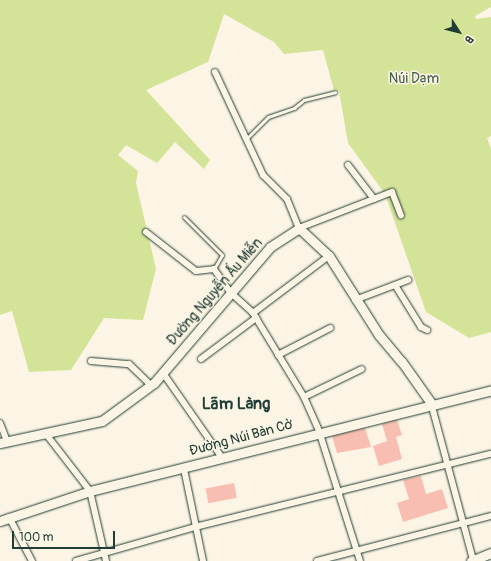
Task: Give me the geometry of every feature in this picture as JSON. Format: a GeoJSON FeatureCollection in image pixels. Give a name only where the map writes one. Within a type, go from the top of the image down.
{"type":"FeatureCollection","features":[{"type":"Feature","properties":{"kind":"street"},"geometry":{"type":"LineString","coordinates":[[215,72],[263,175],[286,199],[299,228],[330,256],[356,300],[431,403],[472,561],[491,552]]}},
{"type":"Feature","properties":{"kind":"street"},"geometry":{"type":"LineString","coordinates":[[348,165],[374,199]]}},
{"type":"Feature","properties":{"kind":"street"},"geometry":{"type":"LineString","coordinates":[[299,228],[392,192],[401,215]]}},
{"type":"Feature","properties":{"kind":"street","name":"Đường Nguyễn Ấu Miễn"},"geometry":{"type":"LineString","coordinates":[[4,442],[102,421],[151,385],[163,373],[270,247],[299,228]]}},
{"type":"Feature","properties":{"kind":"street"},"geometry":{"type":"LineString","coordinates":[[146,232],[196,271],[214,269],[231,293],[255,315],[304,397],[319,431],[360,561]]}},
{"type":"Feature","properties":{"kind":"street"},"geometry":{"type":"LineString","coordinates":[[201,359],[330,256]]}},
{"type":"Feature","properties":{"kind":"street"},"geometry":{"type":"LineString","coordinates":[[356,300],[408,280]]}},
{"type":"Feature","properties":{"kind":"street"},"geometry":{"type":"LineString","coordinates":[[396,285],[421,327],[427,330]]}},
{"type":"Feature","properties":{"kind":"street"},"geometry":{"type":"LineString","coordinates":[[278,355],[330,328]]}},
{"type":"Feature","properties":{"kind":"street"},"geometry":{"type":"LineString","coordinates":[[91,361],[129,364],[151,385]]}},
{"type":"Feature","properties":{"kind":"street"},"geometry":{"type":"LineString","coordinates":[[304,397],[362,370]]}},
{"type":"Feature","properties":{"kind":"street"},"geometry":{"type":"LineString","coordinates":[[163,373],[223,459]]}},
{"type":"Feature","properties":{"kind":"street","name":"Đường Núi Bàn Cờ"},"geometry":{"type":"LineString","coordinates":[[0,521],[90,491],[223,459],[319,431],[431,403],[491,390]]}},
{"type":"Feature","properties":{"kind":"street"},"geometry":{"type":"LineString","coordinates":[[0,423],[4,442]]}},
{"type":"Feature","properties":{"kind":"street"},"geometry":{"type":"LineString","coordinates":[[46,434],[90,491],[106,561]]}},
{"type":"Feature","properties":{"kind":"street"},"geometry":{"type":"LineString","coordinates":[[76,561],[199,526],[491,454]]}},
{"type":"Feature","properties":{"kind":"street"},"geometry":{"type":"LineString","coordinates":[[184,468],[199,526],[204,561]]}},
{"type":"Feature","properties":{"kind":"street"},"geometry":{"type":"LineString","coordinates":[[317,561],[463,522],[491,516]]}},
{"type":"Feature","properties":{"kind":"street"},"geometry":{"type":"LineString","coordinates":[[9,517],[32,561]]}},
{"type":"Feature","properties":{"kind":"lane"},"geometry":{"type":"LineString","coordinates":[[246,139],[268,116],[294,108],[304,100],[335,92]]}},
{"type":"Feature","properties":{"kind":"lane"},"geometry":{"type":"LineString","coordinates":[[184,217],[222,256],[214,269]]}},
{"type":"Feature","properties":{"kind":"green space","name":"Núi Dạm"},"geometry":{"type":"Polygon","coordinates":[[[0,0],[491,0],[491,7],[475,16],[476,19],[491,17],[491,136],[487,138],[491,149],[491,332],[469,338],[426,312],[385,194],[348,143],[339,91],[334,90],[323,50],[284,54],[274,42],[224,14],[208,62],[146,90],[210,160],[204,169],[175,142],[157,163],[126,145],[118,155],[138,171],[136,183],[156,269],[143,320],[104,318],[71,370],[29,372],[12,311],[0,315],[0,0]]]}},
{"type":"Feature","properties":{"kind":"building"},"geometry":{"type":"Polygon","coordinates":[[[397,420],[402,435],[396,437],[402,459],[379,466],[373,446],[387,441],[382,424],[397,420]]]}},
{"type":"Feature","properties":{"kind":"building"},"geometry":{"type":"Polygon","coordinates":[[[365,428],[371,447],[337,453],[332,436],[365,428]]]}},
{"type":"Feature","properties":{"kind":"building"},"geometry":{"type":"Polygon","coordinates":[[[421,476],[426,494],[442,489],[448,508],[403,522],[397,503],[409,499],[403,480],[421,476]]]}},
{"type":"Feature","properties":{"kind":"building"},"geometry":{"type":"Polygon","coordinates":[[[234,483],[237,498],[208,503],[206,489],[234,483]]]}},
{"type":"Feature","properties":{"kind":"district","name":"Lãm Làng"},"geometry":{"type":"Point","coordinates":[236,404]}}]}
